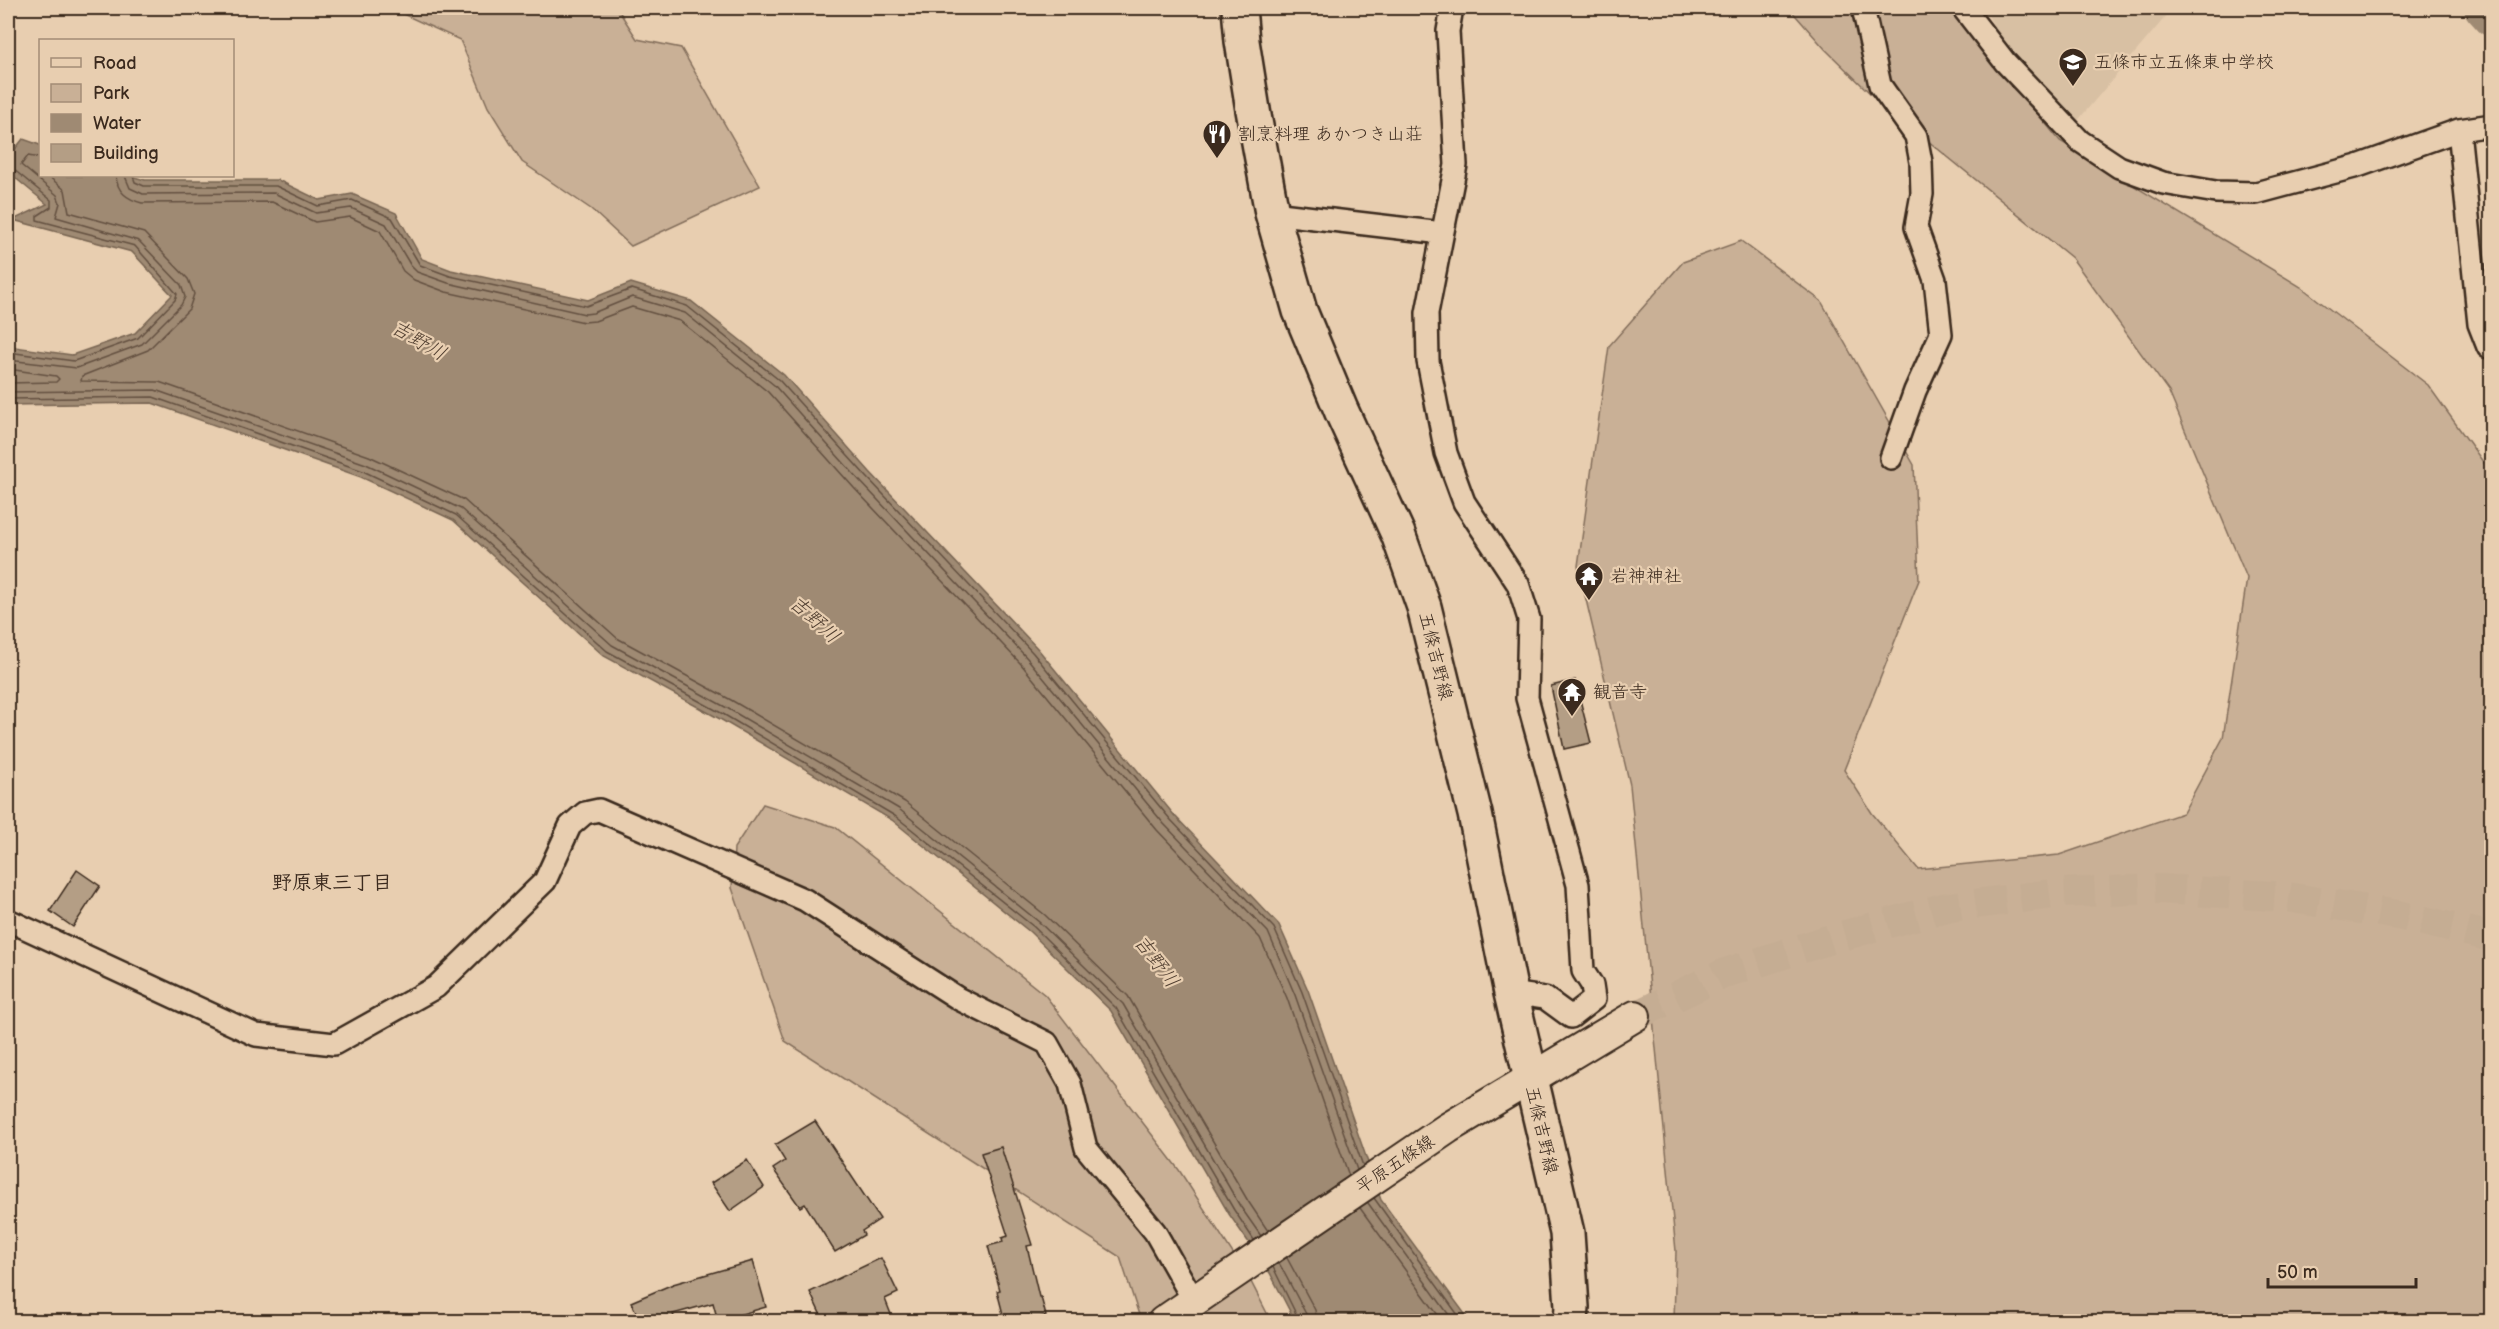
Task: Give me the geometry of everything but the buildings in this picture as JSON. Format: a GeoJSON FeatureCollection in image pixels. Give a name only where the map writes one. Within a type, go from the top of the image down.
{"type":"FeatureCollection","features":[{"type":"Feature","properties":{"kind":"main road","name":"五條吉野線"},"geometry":{"type":"LineString","coordinates":[[1239,8],[1249,87],[1272,213],[1300,311],[1341,410],[1398,534],[1424,607],[1475,814],[1510,993],[1567,1233],[1572,1307],[1570,1322]]}},
{"type":"Feature","properties":{"kind":"main road","name":"平原五條線"},"geometry":{"type":"LineString","coordinates":[[1163,1322],[1448,1128],[1635,1016]]}},
{"type":"Feature","properties":{"kind":"street"},"geometry":{"type":"LineString","coordinates":[[1452,8],[1448,30],[1456,165],[1426,313],[1428,361],[1446,453],[1464,502],[1518,584],[1529,619],[1527,698],[1578,885],[1583,971],[1592,985],[1594,999],[1571,1017],[1545,998],[1510,993]]}},
{"type":"Feature","properties":{"kind":"street"},"geometry":{"type":"LineString","coordinates":[[1863,8],[1880,85],[1916,136],[1921,162],[1922,194],[1916,227],[1935,280],[1941,334],[1915,391],[1891,458]]}},
{"type":"Feature","properties":{"kind":"street"},"geometry":{"type":"LineString","coordinates":[[1963,8],[2005,62],[2080,141],[2120,167],[2163,183],[2216,192],[2256,193],[2358,165],[2459,130],[2492,125]]}},
{"type":"Feature","properties":{"kind":"street"},"geometry":{"type":"LineString","coordinates":[[2459,130],[2480,324],[2488,347],[2492,348]]}},
{"type":"Feature","properties":{"kind":"street"},"geometry":{"type":"LineString","coordinates":[[1272,213],[1442,233]]}},
{"type":"Feature","properties":{"kind":"street"},"geometry":{"type":"LineString","coordinates":[[8,920],[256,1035],[334,1044],[436,987],[545,881],[570,826],[585,813],[599,810],[805,900],[959,999],[1047,1043],[1070,1084],[1086,1148],[1155,1232],[1194,1301]]}},
{"type":"Feature","properties":{"kind":"shaded area","name":"五條市立五條東中学校"},"geometry":{"type":"Polygon","coordinates":[[[1984,8],[2173,8],[2074,125],[2008,52],[1984,8]]]}},
{"type":"Feature","properties":{"kind":"green space"},"geometry":{"type":"Polygon","coordinates":[[[390,8],[617,8],[637,39],[681,48],[760,186],[631,246],[591,209],[522,162],[488,107],[460,40],[390,8]]]}},
{"type":"Feature","properties":{"kind":"green space"},"geometry":{"type":"Polygon","coordinates":[[[1789,8],[1967,8],[1990,56],[2060,141],[2301,287],[2428,385],[2491,473],[2491,1321],[1674,1321],[1676,1251],[1630,785],[1578,566],[1609,346],[1683,262],[1741,241],[1821,301],[1914,465],[1919,580],[1844,770],[1872,813],[1918,869],[2059,855],[2183,813],[2223,738],[2247,578],[2169,392],[2072,258],[1874,97],[1825,49],[1789,8]]]}},
{"type":"Feature","properties":{"kind":"green space"},"geometry":{"type":"Polygon","coordinates":[[[763,804],[835,827],[1045,995],[1179,1170],[1250,1280],[1271,1321],[1141,1321],[1120,1257],[785,1041],[732,888],[734,848],[763,804]]]}},
{"type":"Feature","properties":{"kind":"water","name":"吉野川"},"geometry":{"type":"Polygon","coordinates":[[[23,139],[39,145],[39,177],[278,180],[319,200],[352,194],[396,213],[422,259],[451,270],[588,300],[631,283],[691,301],[784,375],[870,472],[1038,649],[1174,815],[1279,925],[1308,990],[1381,1200],[1470,1321],[1295,1321],[1270,1273],[1229,1214],[1111,1011],[1030,932],[892,820],[720,719],[604,656],[453,520],[361,477],[152,403],[8,405],[8,346],[72,355],[135,333],[172,295],[132,252],[13,220],[47,204],[8,172],[8,158],[23,139]]]}},
{"type":"Feature","properties":{"kind":"waterway"},"geometry":{"type":"LineString","coordinates":[[2482,8],[2492,19]]}},
{"type":"Feature","properties":{"kind":"tunnel"},"geometry":{"type":"LineString","coordinates":[[1635,1016],[1725,973],[1831,939],[1943,908],[2060,893],[2161,889],[2287,897],[2398,915],[2492,937]]}},
{"type":"Feature","properties":{"kind":"place","name":"五條市立五條東中学校"},"geometry":{"type":"Point","coordinates":[2073,88]}},
{"type":"Feature","properties":{"kind":"place","name":"割烹料理 あかつき山荘"},"geometry":{"type":"Point","coordinates":[1217,160]}},
{"type":"Feature","properties":{"kind":"place","name":"岩神神社"},"geometry":{"type":"Point","coordinates":[1589,602]}},
{"type":"Feature","properties":{"kind":"place","name":"観音寺"},"geometry":{"type":"Point","coordinates":[1572,718]}},
{"type":"Feature","properties":{"kind":"district","name":"野原東三丁目"},"geometry":{"type":"Point","coordinates":[332,882]}}]}
